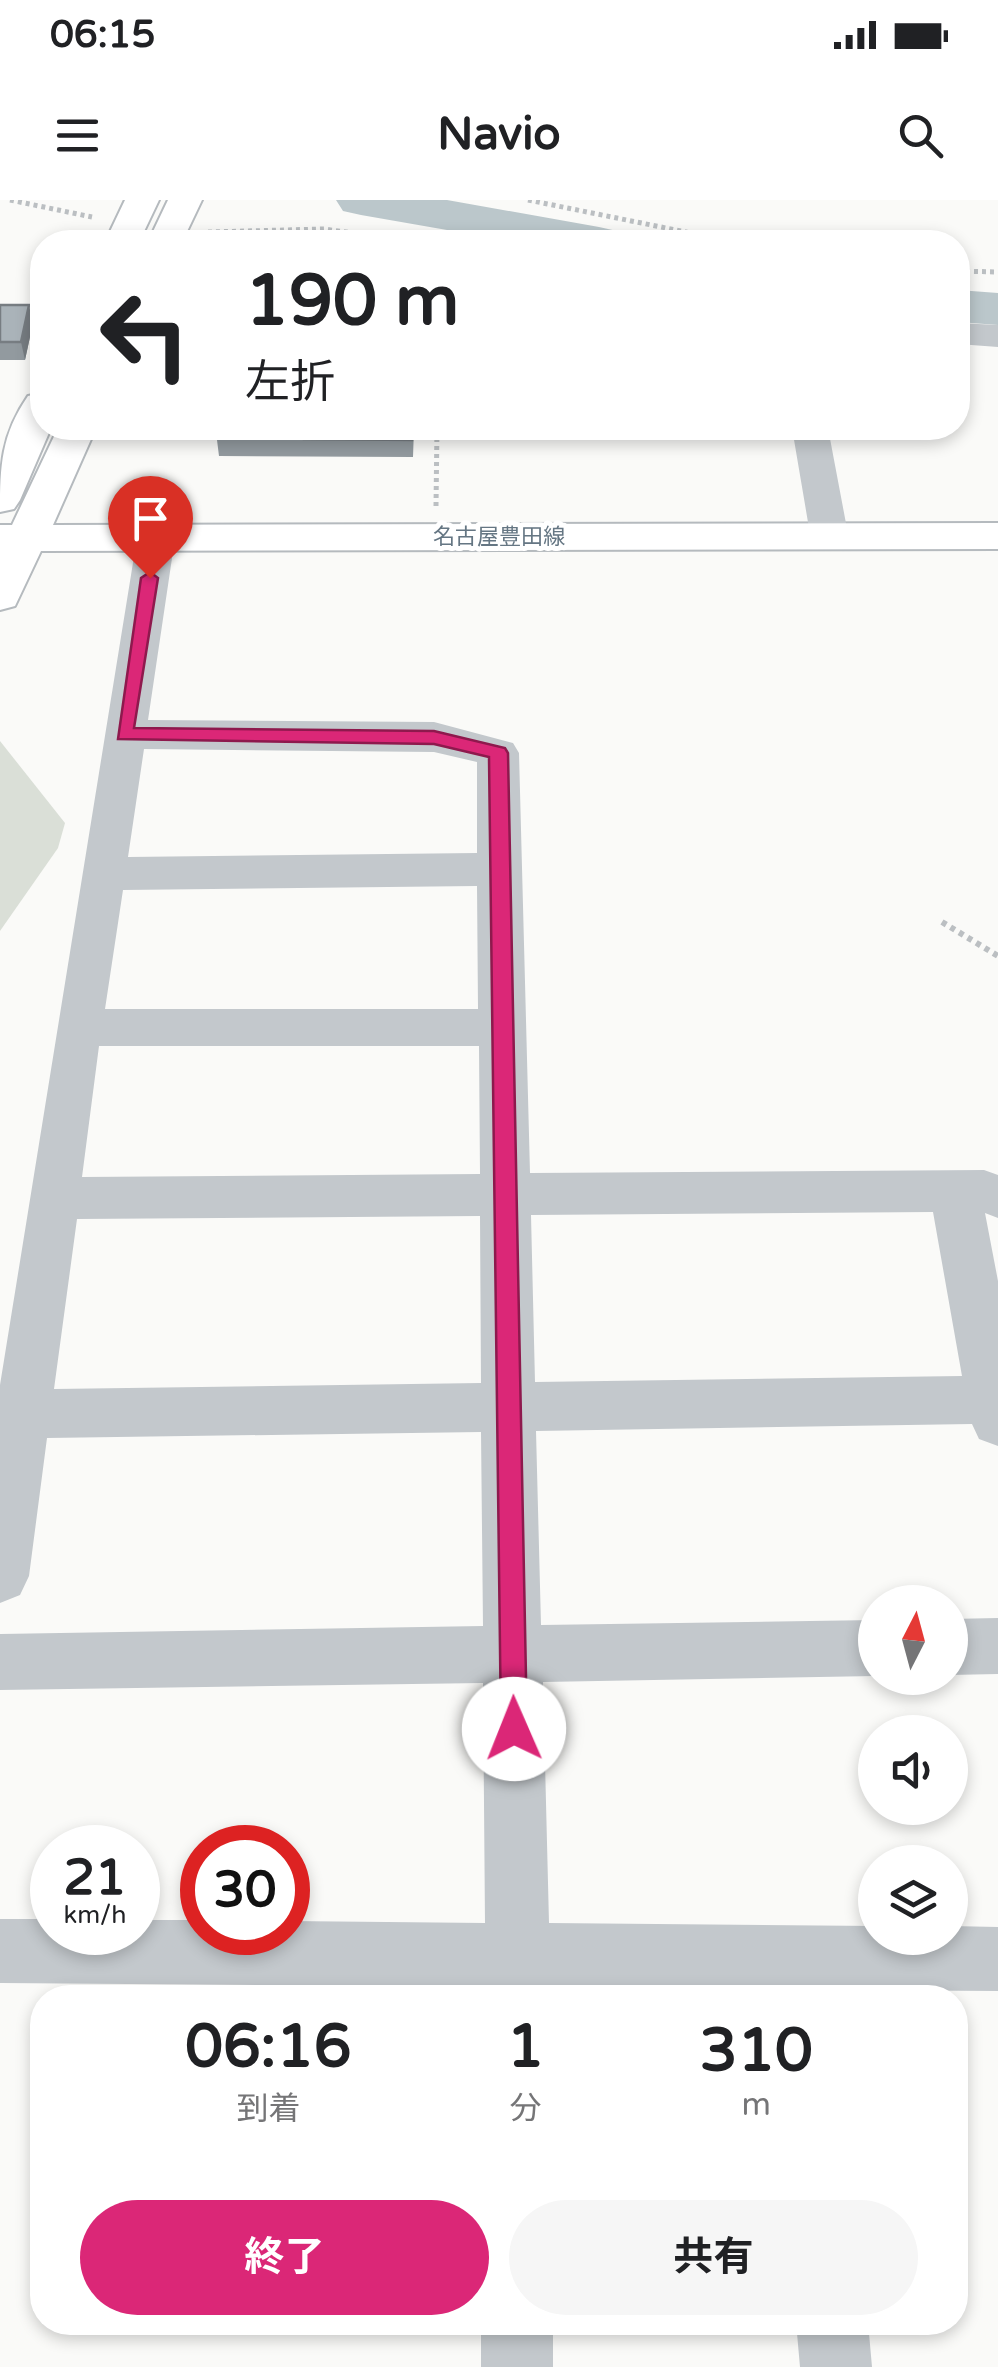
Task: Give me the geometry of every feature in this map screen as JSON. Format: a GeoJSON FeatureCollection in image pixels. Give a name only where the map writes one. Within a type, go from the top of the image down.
{"type":"FeatureCollection","features":[{"type":"Feature","properties":{"kind":"main road"},"geometry":{"type":"LineString","coordinates":[[128,230],[140,205]]}},
{"type":"Feature","properties":{"kind":"main road"},"geometry":{"type":"LineString","coordinates":[[0,500],[30,431]]}},
{"type":"Feature","properties":{"kind":"main road"},"geometry":{"type":"LineString","coordinates":[[0,596],[13,538],[70,440]]}},
{"type":"Feature","properties":{"kind":"main road","name":"名古屋豊田線"},"geometry":{"type":"LineString","coordinates":[[13,538],[998,536]]}},
{"type":"Feature","properties":{"kind":"street"},"geometry":{"type":"LineString","coordinates":[[970,335],[998,336]]}},
{"type":"Feature","properties":{"kind":"street"},"geometry":{"type":"LineString","coordinates":[[812,440],[829,534]]}},
{"type":"Feature","properties":{"kind":"street"},"geometry":{"type":"LineString","coordinates":[[0,1576],[78,1028],[156,538]]}},
{"type":"Feature","properties":{"kind":"street"},"geometry":{"type":"LineString","coordinates":[[124,734],[434,737],[498,753],[518,1976]]}},
{"type":"Feature","properties":{"kind":"street"},"geometry":{"type":"LineString","coordinates":[[102,874],[500,869]]}},
{"type":"Feature","properties":{"kind":"street"},"geometry":{"type":"LineString","coordinates":[[78,1028],[505,1027]]}},
{"type":"Feature","properties":{"kind":"street"},"geometry":{"type":"LineString","coordinates":[[22,1414],[996,1411],[977,1194],[56,1198]]}},
{"type":"Feature","properties":{"kind":"street"},"geometry":{"type":"LineString","coordinates":[[968,1647],[998,1646]]}},
{"type":"Feature","properties":{"kind":"street"},"geometry":{"type":"LineString","coordinates":[[0,1662],[858,1648]]}},
{"type":"Feature","properties":{"kind":"street"},"geometry":{"type":"LineString","coordinates":[[0,1950],[518,1976],[805,1978],[998,1959]]}},
{"type":"Feature","properties":{"kind":"street"},"geometry":{"type":"LineString","coordinates":[[517,2335],[517,2367]]}},
{"type":"Feature","properties":{"kind":"street"},"geometry":{"type":"LineString","coordinates":[[833,2335],[836,2367]]}},
{"type":"Feature","properties":{"kind":"path"},"geometry":{"type":"LineString","coordinates":[[528,200],[676,230]]}},
{"type":"Feature","properties":{"kind":"path"},"geometry":{"type":"LineString","coordinates":[[970,271],[998,272]]}},
{"type":"Feature","properties":{"kind":"path"},"geometry":{"type":"LineString","coordinates":[[436,537],[437,440]]}},
{"type":"Feature","properties":{"kind":"path"},"geometry":{"type":"LineString","coordinates":[[942,922],[998,956]]}},
{"type":"Feature","properties":{"kind":"shaded area"},"geometry":{"type":"Polygon","coordinates":[[[0,741],[65,823],[58,848],[0,931],[0,741]]]}},
{"type":"Feature","properties":{"kind":"building"},"geometry":{"type":"Polygon","coordinates":[[[0,305],[29,305],[21,342],[0,342],[0,305]]]}},
{"type":"Feature","properties":{"kind":"waterway"},"geometry":{"type":"LineString","coordinates":[[361,200],[531,230]]}},
{"type":"Feature","properties":{"kind":"waterway"},"geometry":{"type":"LineString","coordinates":[[970,307],[998,309]]}},
{"type":"Feature","properties":{"kind":"route"},"geometry":{"type":"LineString","coordinates":[[150,578],[124,734],[434,737],[498,753],[514,1729]]}}]}
